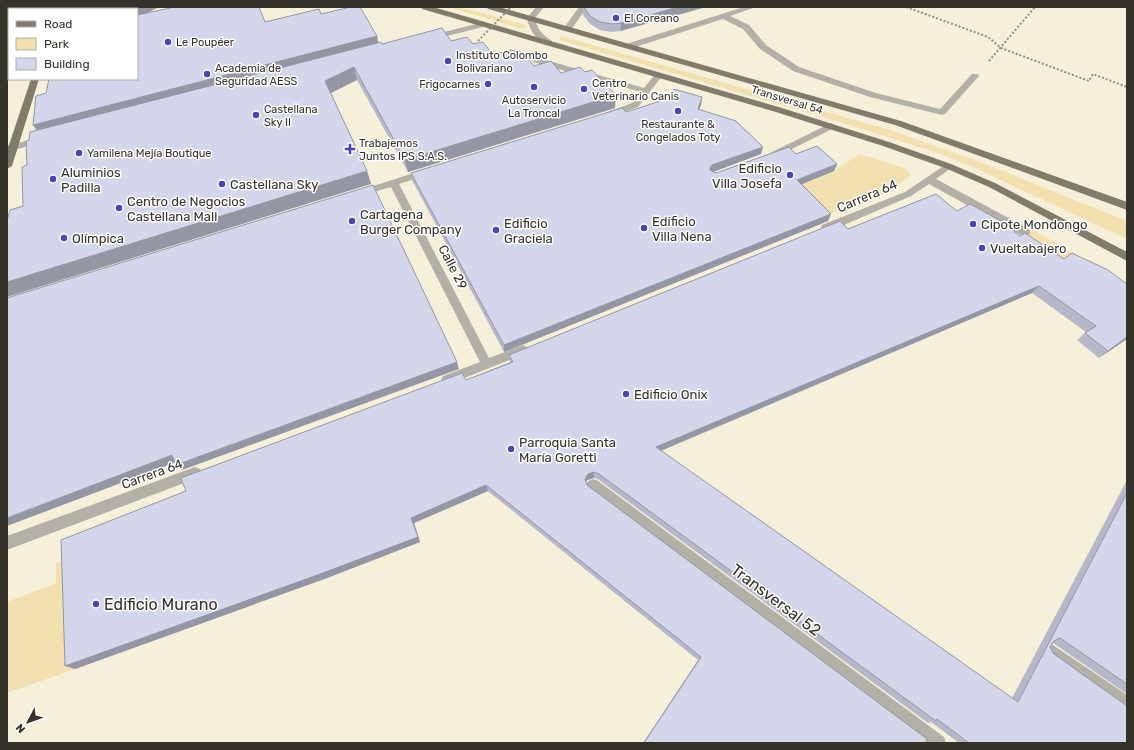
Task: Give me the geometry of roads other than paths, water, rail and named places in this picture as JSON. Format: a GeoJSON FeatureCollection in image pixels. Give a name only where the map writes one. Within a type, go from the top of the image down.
{"type":"FeatureCollection","features":[{"type":"Feature","properties":{"kind":"main road","name":"Transversal 54"},"geometry":{"type":"LineString","coordinates":[[425,7],[831,126],[948,166],[992,185],[1127,257]]}},
{"type":"Feature","properties":{"kind":"main road","name":"Transversal 54"},"geometry":{"type":"LineString","coordinates":[[491,7],[898,123],[1127,206]]}},
{"type":"Feature","properties":{"kind":"main road"},"geometry":{"type":"LineString","coordinates":[[7,166],[10,148],[35,80]]}},
{"type":"Feature","properties":{"kind":"main road"},"geometry":{"type":"LineString","coordinates":[[1006,162],[1127,213]]}},
{"type":"Feature","properties":{"kind":"main road"},"geometry":{"type":"LineString","coordinates":[[992,185],[1127,248]]}},
{"type":"Feature","properties":{"kind":"street"},"geometry":{"type":"LineString","coordinates":[[540,7],[531,18],[533,29],[541,38],[549,43]]}},
{"type":"Feature","properties":{"kind":"street"},"geometry":{"type":"LineString","coordinates":[[568,28],[583,7]]}},
{"type":"Feature","properties":{"kind":"street"},"geometry":{"type":"LineString","coordinates":[[629,46],[752,7]]}},
{"type":"Feature","properties":{"kind":"street"},"geometry":{"type":"LineString","coordinates":[[723,16],[746,27],[763,48],[796,69],[873,95],[942,112],[975,76]]}},
{"type":"Feature","properties":{"kind":"street"},"geometry":{"type":"LineString","coordinates":[[421,40],[484,24]]}},
{"type":"Feature","properties":{"kind":"street"},"geometry":{"type":"LineString","coordinates":[[536,60],[647,91]]}},
{"type":"Feature","properties":{"kind":"street"},"geometry":{"type":"LineString","coordinates":[[601,117],[636,105],[659,75]]}},
{"type":"Feature","properties":{"kind":"street"},"geometry":{"type":"LineString","coordinates":[[762,158],[783,151],[831,126]]}},
{"type":"Feature","properties":{"kind":"street"},"geometry":{"type":"LineString","coordinates":[[10,148],[51,137]]}},
{"type":"Feature","properties":{"kind":"street","name":"Carrera 64"},"geometry":{"type":"LineString","coordinates":[[818,231],[897,199],[929,180],[948,166]]}},
{"type":"Feature","properties":{"kind":"street"},"geometry":{"type":"LineString","coordinates":[[348,197],[438,169]]}},
{"type":"Feature","properties":{"kind":"street"},"geometry":{"type":"LineString","coordinates":[[929,180],[1025,232]]}},
{"type":"Feature","properties":{"kind":"street","name":"Calle 29"},"geometry":{"type":"LineString","coordinates":[[394,183],[487,365]]}},
{"type":"Feature","properties":{"kind":"street"},"geometry":{"type":"LineString","coordinates":[[435,384],[531,347]]}},
{"type":"Feature","properties":{"kind":"street","name":"Carrera 64"},"geometry":{"type":"LineString","coordinates":[[7,543],[206,469]]}},
{"type":"Feature","properties":{"kind":"street","name":"Transversal 52"},"geometry":{"type":"LineString","coordinates":[[593,485],[938,743]]}},
{"type":"Feature","properties":{"kind":"street"},"geometry":{"type":"LineString","coordinates":[[1050,651],[1127,704]]}},
{"type":"Feature","properties":{"kind":"place","name":"El Coreano"},"geometry":{"type":"Point","coordinates":[616,18]}},
{"type":"Feature","properties":{"kind":"place","name":"Le Poupéer"},"geometry":{"type":"Point","coordinates":[168,42]}},
{"type":"Feature","properties":{"kind":"place","name":"Instituto Colombo Bolivariano"},"geometry":{"type":"Point","coordinates":[448,61]}},
{"type":"Feature","properties":{"kind":"place","name":"Academia de Seguridad AESS"},"geometry":{"type":"Point","coordinates":[207,74]}},
{"type":"Feature","properties":{"kind":"place","name":"Frigocarnes"},"geometry":{"type":"Point","coordinates":[488,84]}},
{"type":"Feature","properties":{"kind":"place","name":"Autoservicio La Troncal"},"geometry":{"type":"Point","coordinates":[534,87]}},
{"type":"Feature","properties":{"kind":"place","name":"Centro Veterinario Canis"},"geometry":{"type":"Point","coordinates":[584,89]}},
{"type":"Feature","properties":{"kind":"place","name":"Restaurante & Congelados Toty"},"geometry":{"type":"Point","coordinates":[678,111]}},
{"type":"Feature","properties":{"kind":"place","name":"Castellana Sky II"},"geometry":{"type":"Point","coordinates":[256,115]}},
{"type":"Feature","properties":{"kind":"place","name":"Trabajemos Juntos IPS S.A.S."},"geometry":{"type":"Point","coordinates":[350,149]}},
{"type":"Feature","properties":{"kind":"place","name":"Yamilena Mejía Boutique"},"geometry":{"type":"Point","coordinates":[79,153]}},
{"type":"Feature","properties":{"kind":"place","name":"Edificio Villa Josefa"},"geometry":{"type":"Point","coordinates":[790,175]}},
{"type":"Feature","properties":{"kind":"place","name":"Aluminios Padilla"},"geometry":{"type":"Point","coordinates":[53,179]}},
{"type":"Feature","properties":{"kind":"place","name":"Castellana Sky"},"geometry":{"type":"Point","coordinates":[222,184]}},
{"type":"Feature","properties":{"kind":"place","name":"Centro de Negocios Castellana Mall"},"geometry":{"type":"Point","coordinates":[119,208]}},
{"type":"Feature","properties":{"kind":"place","name":"Cartagena Burger Company"},"geometry":{"type":"Point","coordinates":[352,221]}},
{"type":"Feature","properties":{"kind":"place","name":"Cipote Mondongo"},"geometry":{"type":"Point","coordinates":[973,224]}},
{"type":"Feature","properties":{"kind":"place","name":"Edificio Villa Nena"},"geometry":{"type":"Point","coordinates":[644,228]}},
{"type":"Feature","properties":{"kind":"place","name":"Edificio Graciela"},"geometry":{"type":"Point","coordinates":[496,230]}},
{"type":"Feature","properties":{"kind":"place","name":"Olímpica"},"geometry":{"type":"Point","coordinates":[64,238]}},
{"type":"Feature","properties":{"kind":"place","name":"Vueltabajero"},"geometry":{"type":"Point","coordinates":[982,248]}},
{"type":"Feature","properties":{"kind":"place","name":"Edificio Onix"},"geometry":{"type":"Point","coordinates":[626,394]}},
{"type":"Feature","properties":{"kind":"place","name":"Parroquia Santa María Goretti"},"geometry":{"type":"Point","coordinates":[511,449]}},
{"type":"Feature","properties":{"kind":"place","name":"Edificio Murano"},"geometry":{"type":"Point","coordinates":[96,604]}}]}
